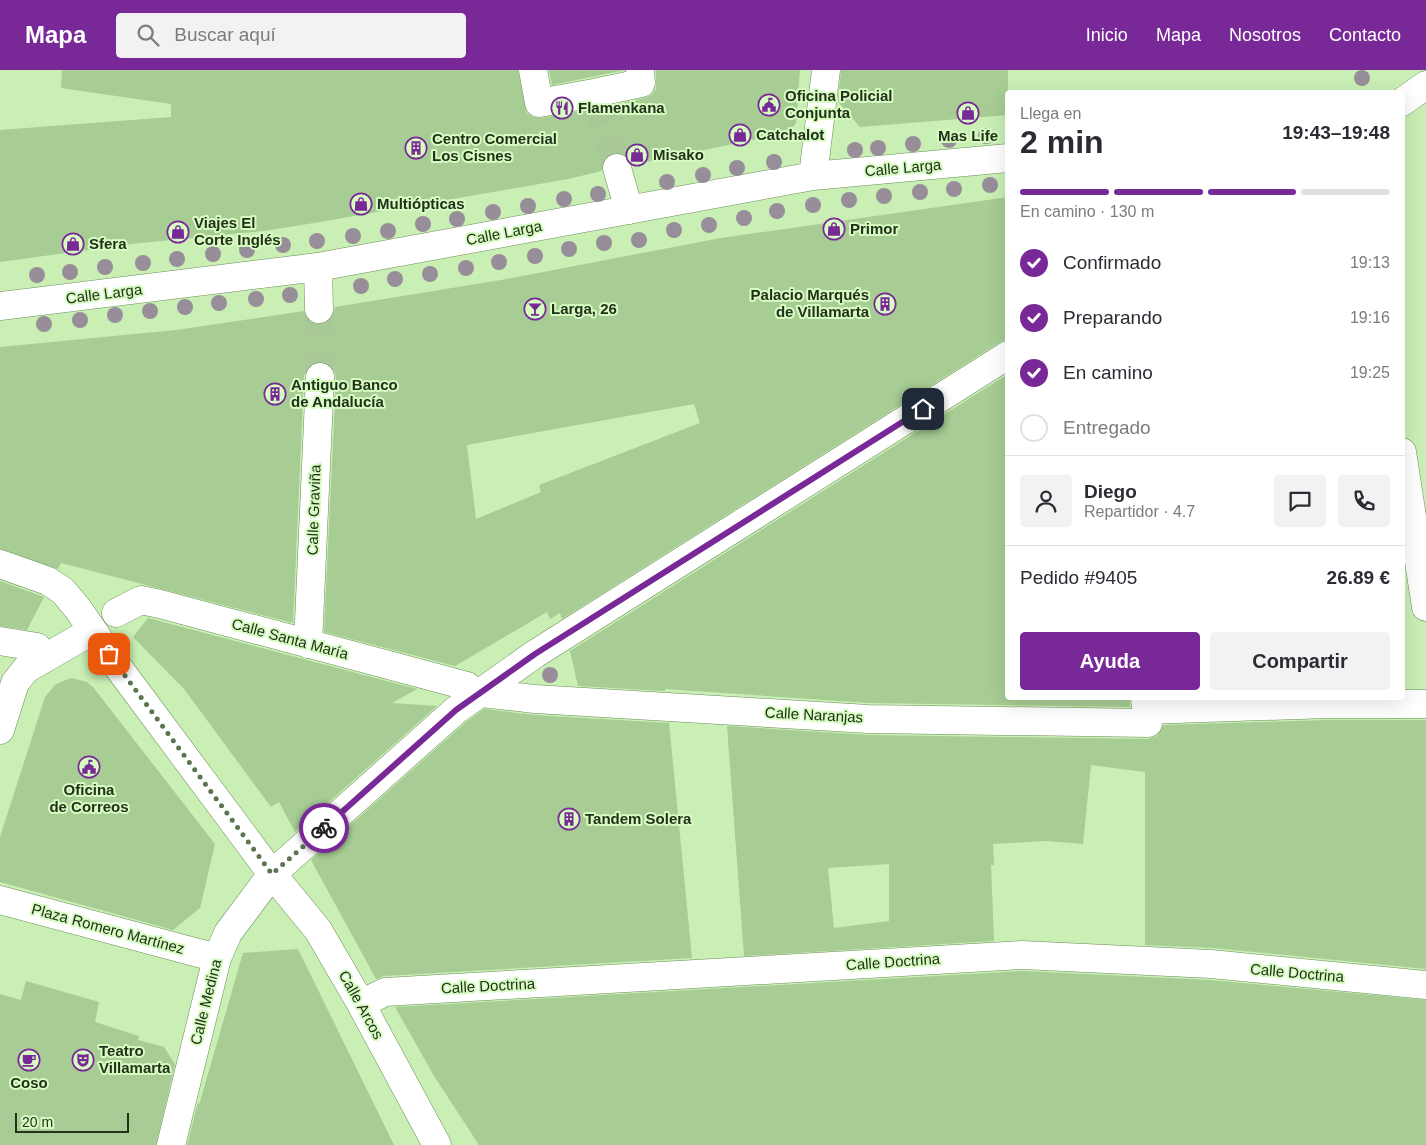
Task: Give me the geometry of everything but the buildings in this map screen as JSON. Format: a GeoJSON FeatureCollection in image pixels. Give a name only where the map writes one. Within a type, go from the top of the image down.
{"type":"FeatureCollection","features":[{"type":"Feature","properties":{"kind":"street"},"geometry":{"type":"LineString","coordinates":[[533,70],[539,103],[595,95],[641,83],[640,70]]}},
{"type":"Feature","properties":{"kind":"street"},"geometry":{"type":"LineString","coordinates":[[813,176],[826,70]]}},
{"type":"Feature","properties":{"kind":"street"},"geometry":{"type":"LineString","coordinates":[[1405,100],[1426,84]]}},
{"type":"Feature","properties":{"kind":"street","name":"Calle Larga"},"geometry":{"type":"LineString","coordinates":[[0,306],[318,267],[813,176],[1005,158]]}},
{"type":"Feature","properties":{"kind":"street"},"geometry":{"type":"LineString","coordinates":[[617,168],[629,210]]}},
{"type":"Feature","properties":{"kind":"street"},"geometry":{"type":"LineString","coordinates":[[318,267],[319,309]]}},
{"type":"Feature","properties":{"kind":"street","name":"Calle Medina"},"geometry":{"type":"LineString","coordinates":[[171,1145],[217,958],[228,932],[272,874],[456,710],[474,690],[535,654],[1005,357]]}},
{"type":"Feature","properties":{"kind":"street","name":"Calle Graviña"},"geometry":{"type":"LineString","coordinates":[[308,644],[320,377]]}},
{"type":"Feature","properties":{"kind":"street"},"geometry":{"type":"LineString","coordinates":[[1405,467],[1421,544],[1426,607]]}},
{"type":"Feature","properties":{"kind":"street"},"geometry":{"type":"LineString","coordinates":[[0,564],[48,582],[63,591],[92,631],[26,669],[15,683],[0,730]]}},
{"type":"Feature","properties":{"kind":"street","name":"Calle Santa María"},"geometry":{"type":"LineString","coordinates":[[116,613],[141,600],[474,690]]}},
{"type":"Feature","properties":{"kind":"street","name":"Calle Arcos"},"geometry":{"type":"LineString","coordinates":[[92,631],[272,874],[318,930],[361,1004],[437,1145]]}},
{"type":"Feature","properties":{"kind":"street"},"geometry":{"type":"LineString","coordinates":[[0,641],[37,647]]}},
{"type":"Feature","properties":{"kind":"street","name":"Calle Naranjas"},"geometry":{"type":"LineString","coordinates":[[474,690],[535,699],[868,719],[1328,704],[1426,704]]}},
{"type":"Feature","properties":{"kind":"street","name":"Plaza Romero Martínez"},"geometry":{"type":"LineString","coordinates":[[0,900],[217,958]]}},
{"type":"Feature","properties":{"kind":"street","name":"Calle Doctrina"},"geometry":{"type":"LineString","coordinates":[[361,1004],[385,992],[1022,955],[1211,964],[1426,985]]}},
{"type":"Feature","properties":{"kind":"tunnel"},"geometry":{"type":"LineString","coordinates":[[595,98],[617,168]]}},
{"type":"Feature","properties":{"kind":"tunnel"},"geometry":{"type":"LineString","coordinates":[[319,309],[320,377]]}},
{"type":"Feature","properties":{"kind":"way so far"},"geometry":{"type":"LineString","coordinates":[[109,654],[272,874],[324,828]]}},
{"type":"Feature","properties":{"kind":"place","name":"Oficina Policial Conjunta"},"geometry":{"type":"Point","coordinates":[769,105]}},
{"type":"Feature","properties":{"kind":"place","name":"Flamenkana"},"geometry":{"type":"Point","coordinates":[562,108]}},
{"type":"Feature","properties":{"kind":"place","name":"Mas Life"},"geometry":{"type":"Point","coordinates":[968,113]}},
{"type":"Feature","properties":{"kind":"place","name":"Catchalot"},"geometry":{"type":"Point","coordinates":[740,135]}},
{"type":"Feature","properties":{"kind":"place","name":"Centro Comercial Los Cisnes"},"geometry":{"type":"Point","coordinates":[416,148]}},
{"type":"Feature","properties":{"kind":"place","name":"Misako"},"geometry":{"type":"Point","coordinates":[637,155]}},
{"type":"Feature","properties":{"kind":"place","name":"Multiópticas"},"geometry":{"type":"Point","coordinates":[361,204]}},
{"type":"Feature","properties":{"kind":"place","name":"Primor"},"geometry":{"type":"Point","coordinates":[834,229]}},
{"type":"Feature","properties":{"kind":"place","name":"Viajes El Corte Inglés"},"geometry":{"type":"Point","coordinates":[178,232]}},
{"type":"Feature","properties":{"kind":"place","name":"Sfera"},"geometry":{"type":"Point","coordinates":[73,244]}},
{"type":"Feature","properties":{"kind":"place","name":"Palacio Marqués de Villamarta"},"geometry":{"type":"Point","coordinates":[885,304]}},
{"type":"Feature","properties":{"kind":"place","name":"Larga, 26"},"geometry":{"type":"Point","coordinates":[535,309]}},
{"type":"Feature","properties":{"kind":"place","name":"Antiguo Banco de Andalucía"},"geometry":{"type":"Point","coordinates":[275,394]}},
{"type":"Feature","properties":{"kind":"place","name":"Oficina de Correos"},"geometry":{"type":"Point","coordinates":[89,767]}},
{"type":"Feature","properties":{"kind":"place","name":"Tandem Solera"},"geometry":{"type":"Point","coordinates":[569,819]}},
{"type":"Feature","properties":{"kind":"place","name":"Coso"},"geometry":{"type":"Point","coordinates":[29,1060]}},
{"type":"Feature","properties":{"kind":"place","name":"Teatro Villamarta"},"geometry":{"type":"Point","coordinates":[83,1060]}},
{"type":"Feature","properties":{"kind":"route"},"geometry":{"type":"LineString","coordinates":[[324,828],[456,710],[535,654],[923,409]]}}]}
